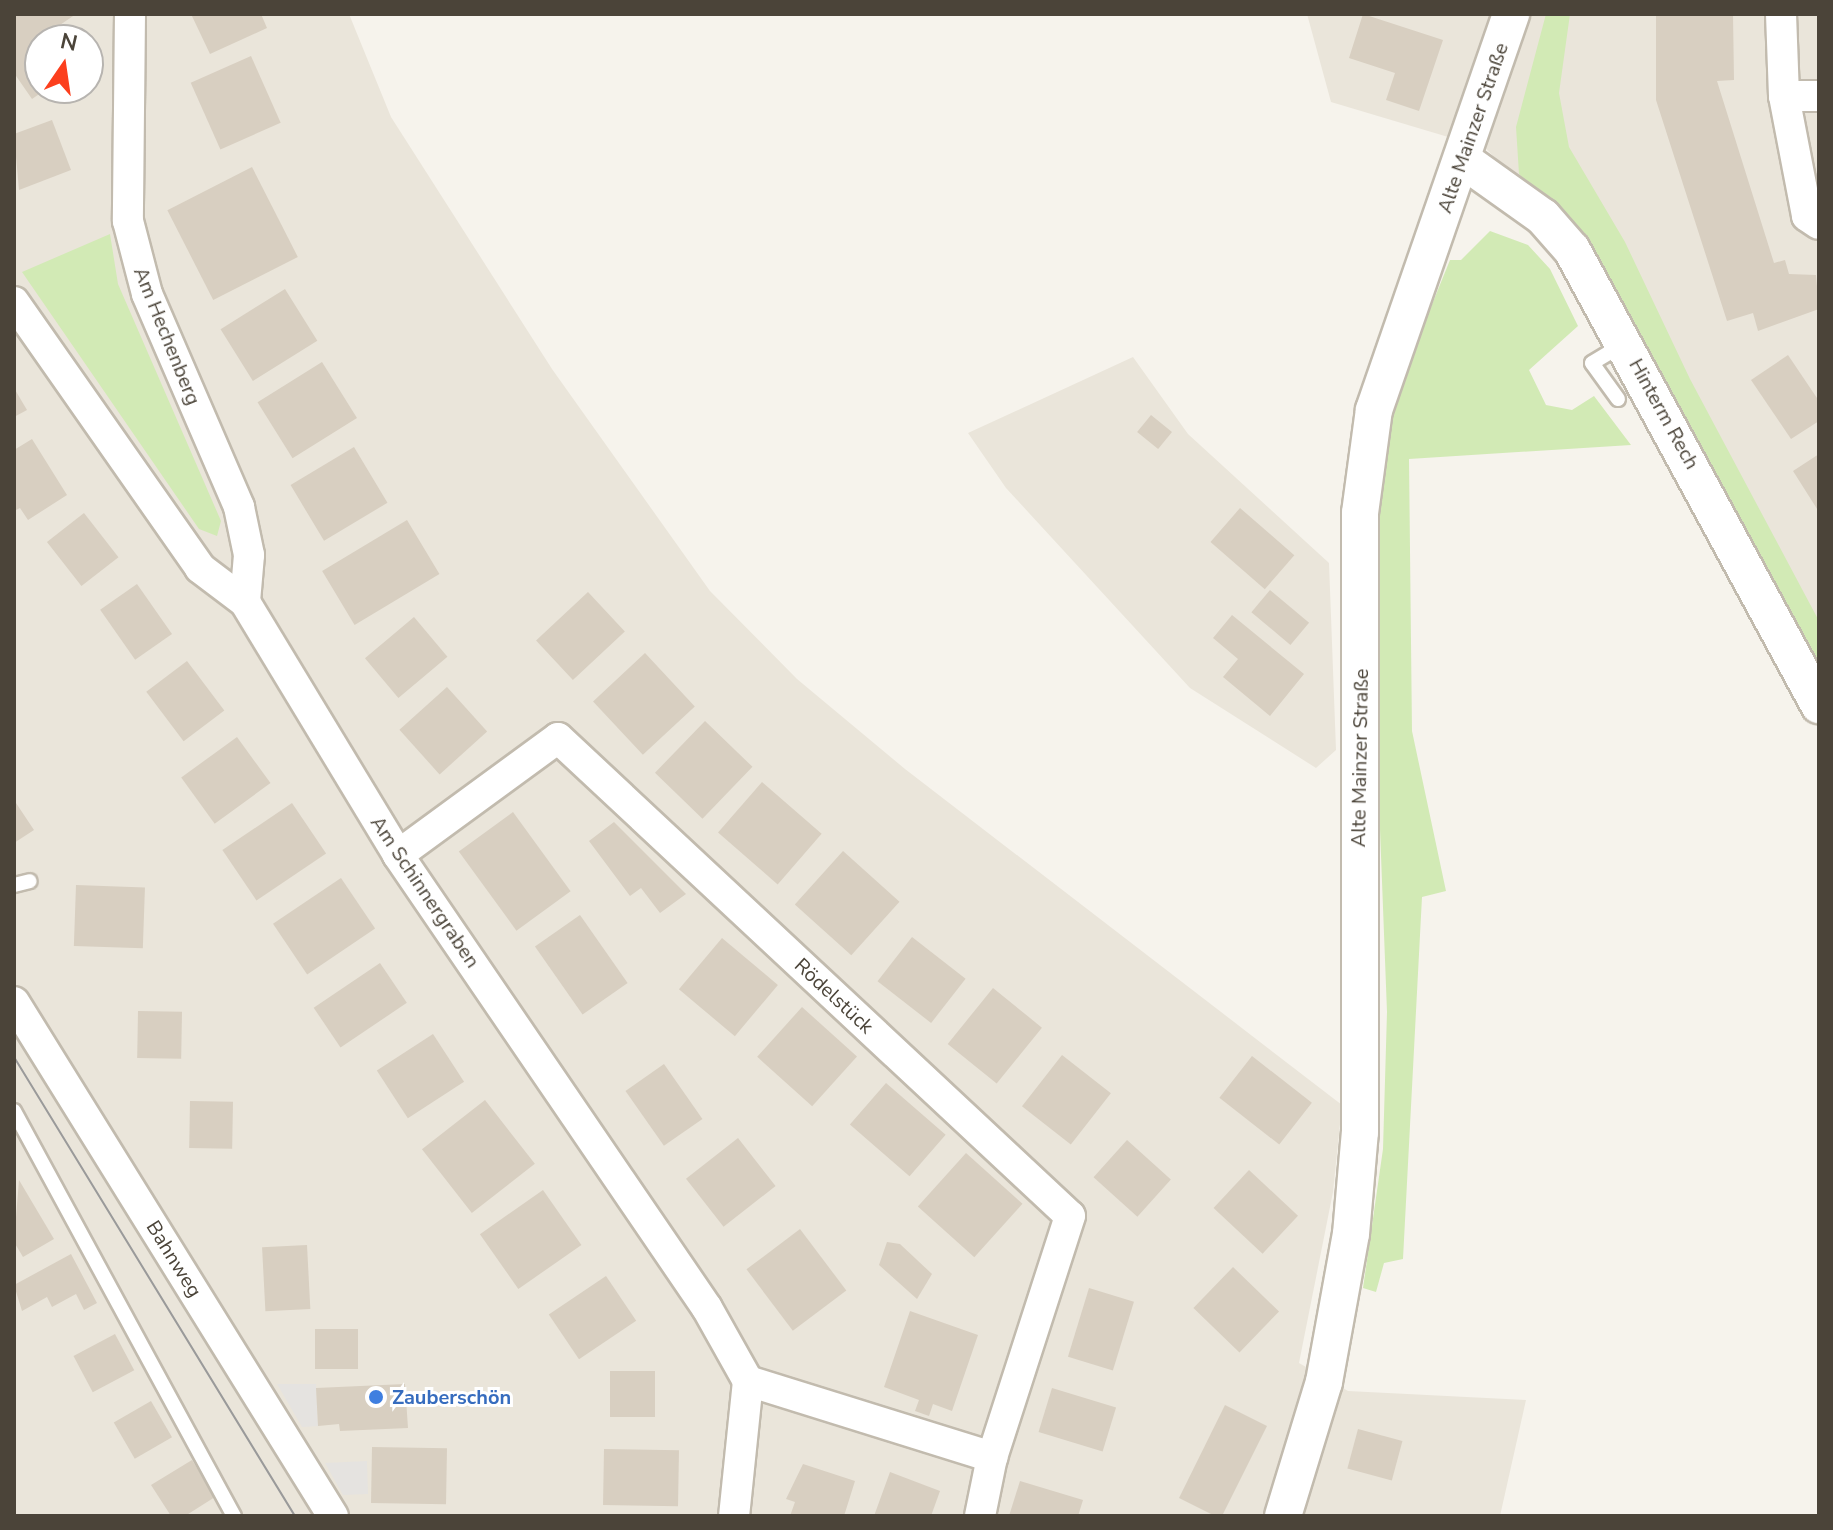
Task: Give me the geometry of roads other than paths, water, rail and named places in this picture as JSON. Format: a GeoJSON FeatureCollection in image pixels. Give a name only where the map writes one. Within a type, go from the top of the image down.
{"type":"FeatureCollection","features":[{"type":"Feature","properties":{"kind":"street","name":"Am Hechenberg"},"geometry":{"type":"LineString","coordinates":[[130,14],[128,221],[147,294],[239,507],[249,555],[245,602]]}},
{"type":"Feature","properties":{"kind":"street","name":"Alte Mainzer Straße"},"geometry":{"type":"LineString","coordinates":[[1283,1516],[1324,1382],[1351,1234],[1360,1132],[1360,513],[1374,410],[1511,14]]}},
{"type":"Feature","properties":{"kind":"street"},"geometry":{"type":"LineString","coordinates":[[1781,14],[1784,96],[1807,216],[1819,224]]}},
{"type":"Feature","properties":{"kind":"street"},"geometry":{"type":"LineString","coordinates":[[1784,96],[1819,96]]}},
{"type":"Feature","properties":{"kind":"street","name":"Hinterm Rech"},"geometry":{"type":"LineString","coordinates":[[1463,160],[1543,217],[1572,250],[1626,343],[1819,705]]}},
{"type":"Feature","properties":{"kind":"street","name":"Am Schinnergraben"},"geometry":{"type":"LineString","coordinates":[[14,302],[200,568],[245,602],[398,855],[663,1241],[748,1381]]}},
{"type":"Feature","properties":{"kind":"street","name":"Rödelstück"},"geometry":{"type":"LineString","coordinates":[[398,855],[558,738],[1070,1216],[992,1457],[980,1516]]}},
{"type":"Feature","properties":{"kind":"street","name":"Bahnweg"},"geometry":{"type":"LineString","coordinates":[[14,1002],[333,1516]]}},
{"type":"Feature","properties":{"kind":"street"},"geometry":{"type":"LineString","coordinates":[[734,1516],[748,1381],[992,1457]]}},
{"type":"Feature","properties":{"kind":"lane"},"geometry":{"type":"LineString","coordinates":[[1618,399],[1592,363],[1626,343]]}},
{"type":"Feature","properties":{"kind":"lane"},"geometry":{"type":"LineString","coordinates":[[14,885],[30,881]]}},
{"type":"Feature","properties":{"kind":"lane"},"geometry":{"type":"LineString","coordinates":[[14,1111],[234,1516]]}},
{"type":"Feature","properties":{"kind":"tram line"},"geometry":{"type":"LineString","coordinates":[[14,1057],[295,1516]]}},
{"type":"Feature","properties":{"kind":"place","name":"Zauberschön"},"geometry":{"type":"Point","coordinates":[376,1397]}}]}
